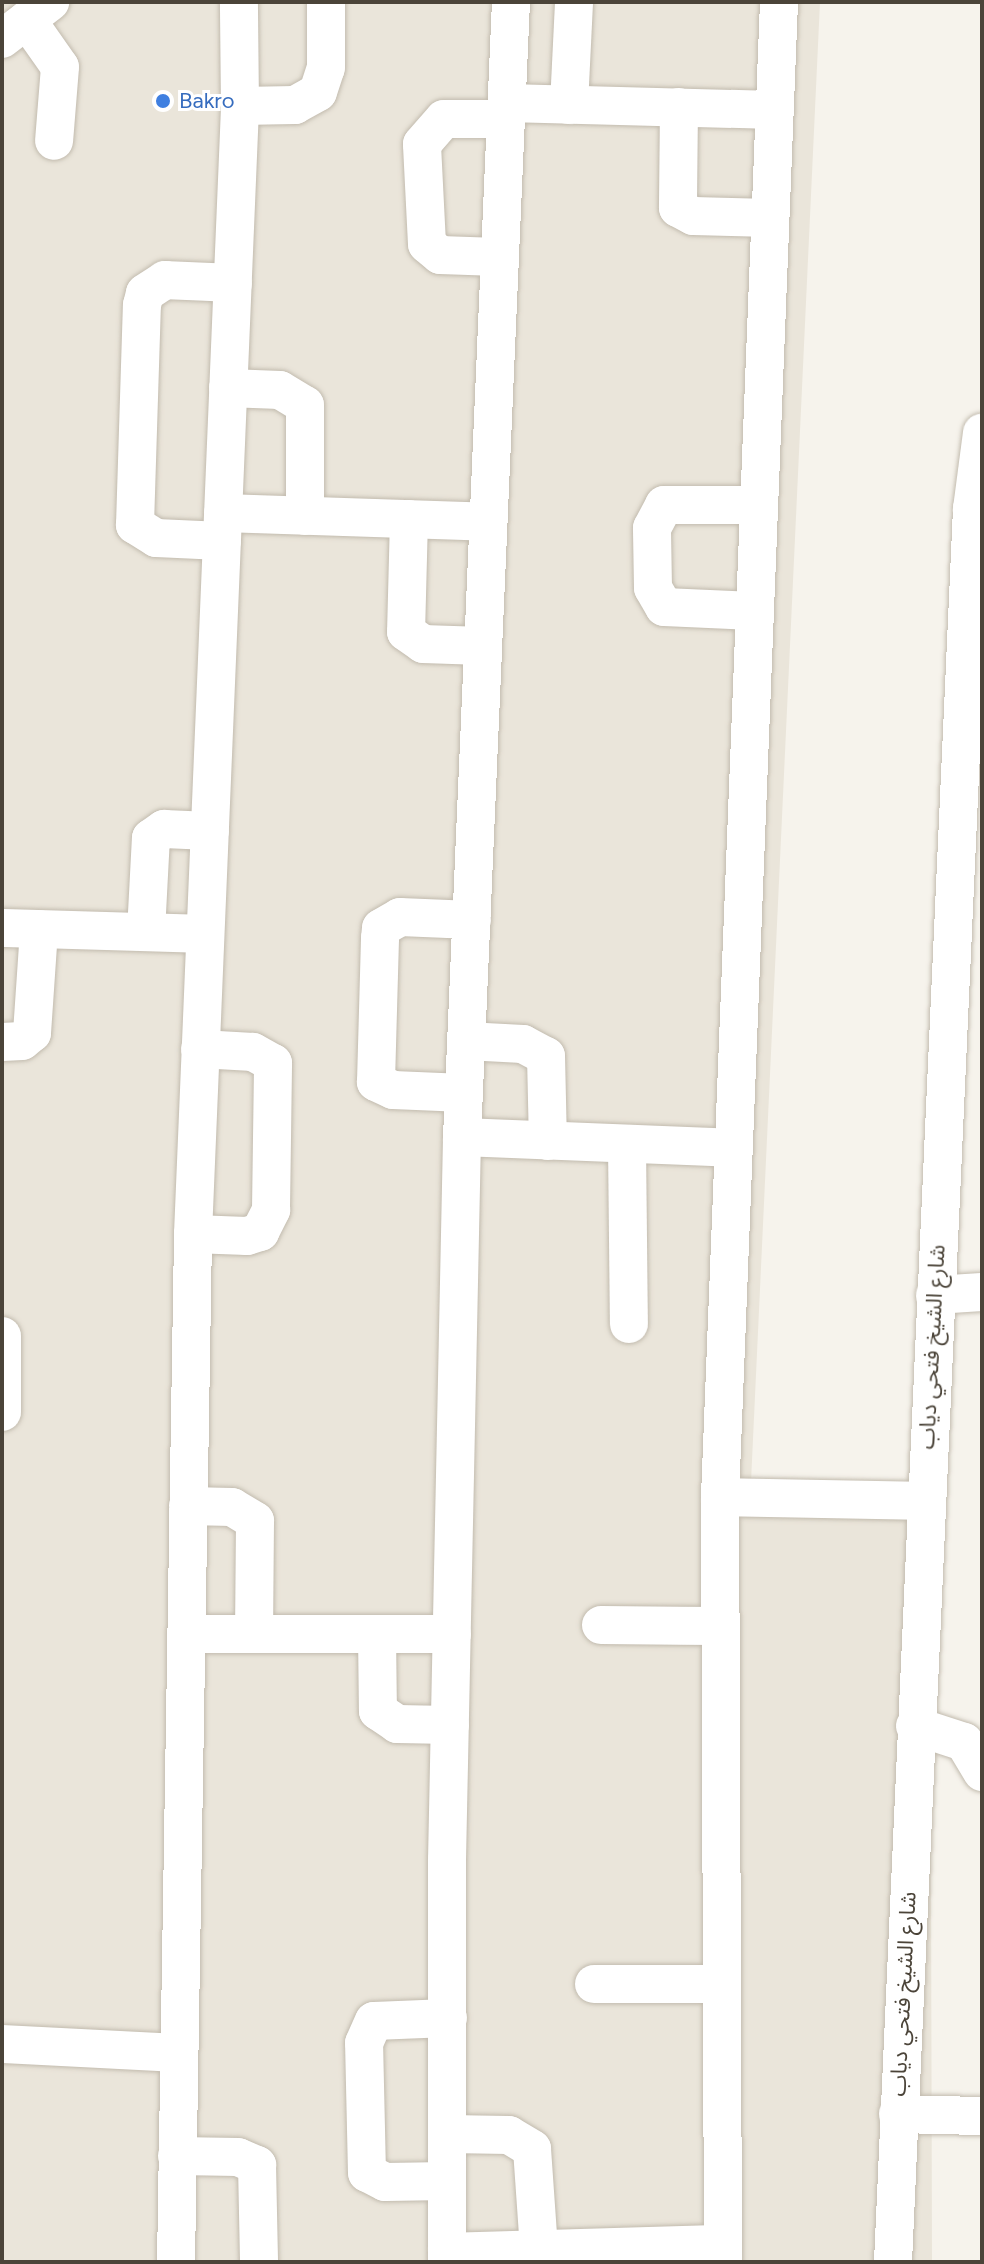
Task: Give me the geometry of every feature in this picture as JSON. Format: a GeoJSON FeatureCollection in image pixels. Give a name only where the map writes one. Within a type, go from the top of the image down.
{"type":"FeatureCollection","features":[{"type":"Feature","properties":{"kind":"street"},"geometry":{"type":"LineString","coordinates":[[176,2262],[193,1234],[240,106],[239,2]]}},
{"type":"Feature","properties":{"kind":"street"},"geometry":{"type":"LineString","coordinates":[[240,106],[295,105],[318,92],[326,68],[326,2]]}},
{"type":"Feature","properties":{"kind":"street"},"geometry":{"type":"LineString","coordinates":[[511,2],[462,1137],[450,1725],[447,2257],[539,2249],[643,2254],[723,2253],[720,1497],[731,1148],[779,2]]}},
{"type":"Feature","properties":{"kind":"street"},"geometry":{"type":"LineString","coordinates":[[569,105],[574,2]]}},
{"type":"Feature","properties":{"kind":"street"},"geometry":{"type":"LineString","coordinates":[[26,20],[60,67],[54,141]]}},
{"type":"Feature","properties":{"kind":"street"},"geometry":{"type":"LineString","coordinates":[[498,257],[440,255],[427,244],[422,144],[444,119],[569,105],[775,110]]}},
{"type":"Feature","properties":{"kind":"street"},"geometry":{"type":"LineString","coordinates":[[679,107],[678,208],[693,216],[770,218]]}},
{"type":"Feature","properties":{"kind":"street"},"geometry":{"type":"LineString","coordinates":[[233,283],[165,280],[145,293],[142,305],[135,525],[156,538],[305,516],[488,522]]}},
{"type":"Feature","properties":{"kind":"street"},"geometry":{"type":"LineString","coordinates":[[228,388],[280,390],[305,405],[305,516]]}},
{"type":"Feature","properties":{"kind":"street","name":"شارع الشيخ فتحي دياب"},"geometry":{"type":"LineString","coordinates":[[893,2262],[972,509],[982,433]]}},
{"type":"Feature","properties":{"kind":"street"},"geometry":{"type":"LineString","coordinates":[[754,611],[664,607],[653,588],[652,528],[664,505],[758,505]]}},
{"type":"Feature","properties":{"kind":"street"},"geometry":{"type":"LineString","coordinates":[[409,519],[406,632],[423,644],[483,646]]}},
{"type":"Feature","properties":{"kind":"street"},"geometry":{"type":"LineString","coordinates":[[146,932],[151,838],[164,829],[210,831]]}},
{"type":"Feature","properties":{"kind":"street"},"geometry":{"type":"LineString","coordinates":[[464,1093],[393,1090],[376,1082],[380,938],[381,928],[400,917],[472,920]]}},
{"type":"Feature","properties":{"kind":"street"},"geometry":{"type":"LineString","coordinates":[[2,928],[205,934]]}},
{"type":"Feature","properties":{"kind":"street"},"geometry":{"type":"LineString","coordinates":[[2,1042],[22,1041],[32,1033],[39,929]]}},
{"type":"Feature","properties":{"kind":"street"},"geometry":{"type":"LineString","coordinates":[[466,1041],[523,1044],[546,1056],[548,1141]]}},
{"type":"Feature","properties":{"kind":"street"},"geometry":{"type":"LineString","coordinates":[[193,1234],[247,1236],[268,1223],[276,1090],[273,1063],[264,1055],[200,1049]]}},
{"type":"Feature","properties":{"kind":"street"},"geometry":{"type":"LineString","coordinates":[[462,1137],[731,1148]]}},
{"type":"Feature","properties":{"kind":"street"},"geometry":{"type":"LineString","coordinates":[[627,1144],[629,1324]]}},
{"type":"Feature","properties":{"kind":"street"},"geometry":{"type":"LineString","coordinates":[[935,1295],[982,1292]]}},
{"type":"Feature","properties":{"kind":"street"},"geometry":{"type":"LineString","coordinates":[[2,1336],[2,1412]]}},
{"type":"Feature","properties":{"kind":"street"},"geometry":{"type":"LineString","coordinates":[[720,1497],[925,1501]]}},
{"type":"Feature","properties":{"kind":"street"},"geometry":{"type":"LineString","coordinates":[[188,1506],[232,1507],[255,1521],[254,1634]]}},
{"type":"Feature","properties":{"kind":"street"},"geometry":{"type":"LineString","coordinates":[[601,1625],[720,1626]]}},
{"type":"Feature","properties":{"kind":"street"},"geometry":{"type":"LineString","coordinates":[[186,1634],[452,1634]]}},
{"type":"Feature","properties":{"kind":"street"},"geometry":{"type":"LineString","coordinates":[[377,1634],[378,1711],[397,1724],[450,1725]]}},
{"type":"Feature","properties":{"kind":"street"},"geometry":{"type":"LineString","coordinates":[[915,1726],[964,1742],[982,1772]]}},
{"type":"Feature","properties":{"kind":"street"},"geometry":{"type":"LineString","coordinates":[[594,1984],[722,1984]]}},
{"type":"Feature","properties":{"kind":"street"},"geometry":{"type":"LineString","coordinates":[[447,2181],[385,2182],[367,2173],[364,2043],[374,2021],[448,2018]]}},
{"type":"Feature","properties":{"kind":"street"},"geometry":{"type":"LineString","coordinates":[[2,2044],[179,2053]]}},
{"type":"Feature","properties":{"kind":"street"},"geometry":{"type":"LineString","coordinates":[[898,2114],[982,2116]]}},
{"type":"Feature","properties":{"kind":"street"},"geometry":{"type":"LineString","coordinates":[[448,2134],[509,2135],[532,2149],[539,2249]]}},
{"type":"Feature","properties":{"kind":"street"},"geometry":{"type":"LineString","coordinates":[[177,2156],[238,2157],[257,2165],[259,2262]]}},
{"type":"Feature","properties":{"kind":"shaded area"},"geometry":{"type":"Polygon","coordinates":[[[2,2],[820,2],[751,1482],[930,1485],[932,2262],[2,2262],[2,2]]]}},
{"type":"Feature","properties":{"kind":"place","name":"Bakro"},"geometry":{"type":"Point","coordinates":[163,101]}}]}
